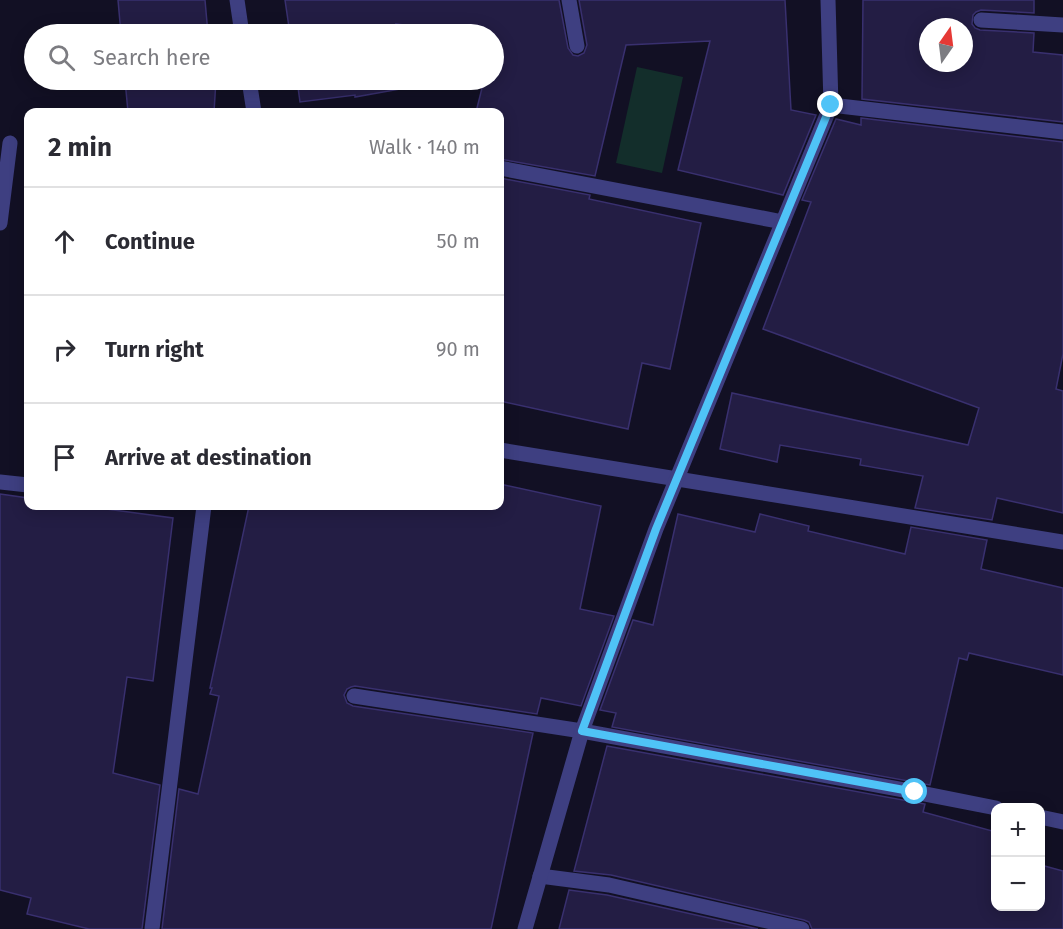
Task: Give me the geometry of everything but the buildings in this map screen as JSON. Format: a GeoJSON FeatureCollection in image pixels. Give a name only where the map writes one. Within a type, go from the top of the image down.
{"type":"FeatureCollection","features":[{"type":"Feature","properties":{"kind":"street"},"geometry":{"type":"LineString","coordinates":[[237,0],[241,24]]}},
{"type":"Feature","properties":{"kind":"street"},"geometry":{"type":"LineString","coordinates":[[569,0],[577,46]]}},
{"type":"Feature","properties":{"kind":"street"},"geometry":{"type":"LineString","coordinates":[[525,929],[582,731],[652,540],[831,105],[828,0]]}},
{"type":"Feature","properties":{"kind":"street"},"geometry":{"type":"LineString","coordinates":[[981,20],[1063,25]]}},
{"type":"Feature","properties":{"kind":"street"},"geometry":{"type":"LineString","coordinates":[[251,90],[253,108]]}},
{"type":"Feature","properties":{"kind":"street"},"geometry":{"type":"LineString","coordinates":[[831,105],[1063,132]]}},
{"type":"Feature","properties":{"kind":"street"},"geometry":{"type":"LineString","coordinates":[[0,223],[10,143]]}},
{"type":"Feature","properties":{"kind":"street"},"geometry":{"type":"LineString","coordinates":[[504,169],[783,222]]}},
{"type":"Feature","properties":{"kind":"street"},"geometry":{"type":"LineString","coordinates":[[504,451],[1063,542]]}},
{"type":"Feature","properties":{"kind":"street"},"geometry":{"type":"LineString","coordinates":[[0,482],[24,485]]}},
{"type":"Feature","properties":{"kind":"street"},"geometry":{"type":"LineString","coordinates":[[152,929],[204,510]]}},
{"type":"Feature","properties":{"kind":"street"},"geometry":{"type":"LineString","coordinates":[[354,696],[582,731],[991,807]]}},
{"type":"Feature","properties":{"kind":"street"},"geometry":{"type":"LineString","coordinates":[[1045,819],[1063,822]]}},
{"type":"Feature","properties":{"kind":"street"},"geometry":{"type":"LineString","coordinates":[[540,876],[609,885],[802,929]]}},
{"type":"Feature","properties":{"kind":"green space"},"geometry":{"type":"Polygon","coordinates":[[[637,67],[683,77],[662,173],[616,163],[637,67]]]}},
{"type":"Feature","properties":{"kind":"route"},"geometry":{"type":"LineString","coordinates":[[831,105],[656,529],[582,731],[915,792]]}}]}
